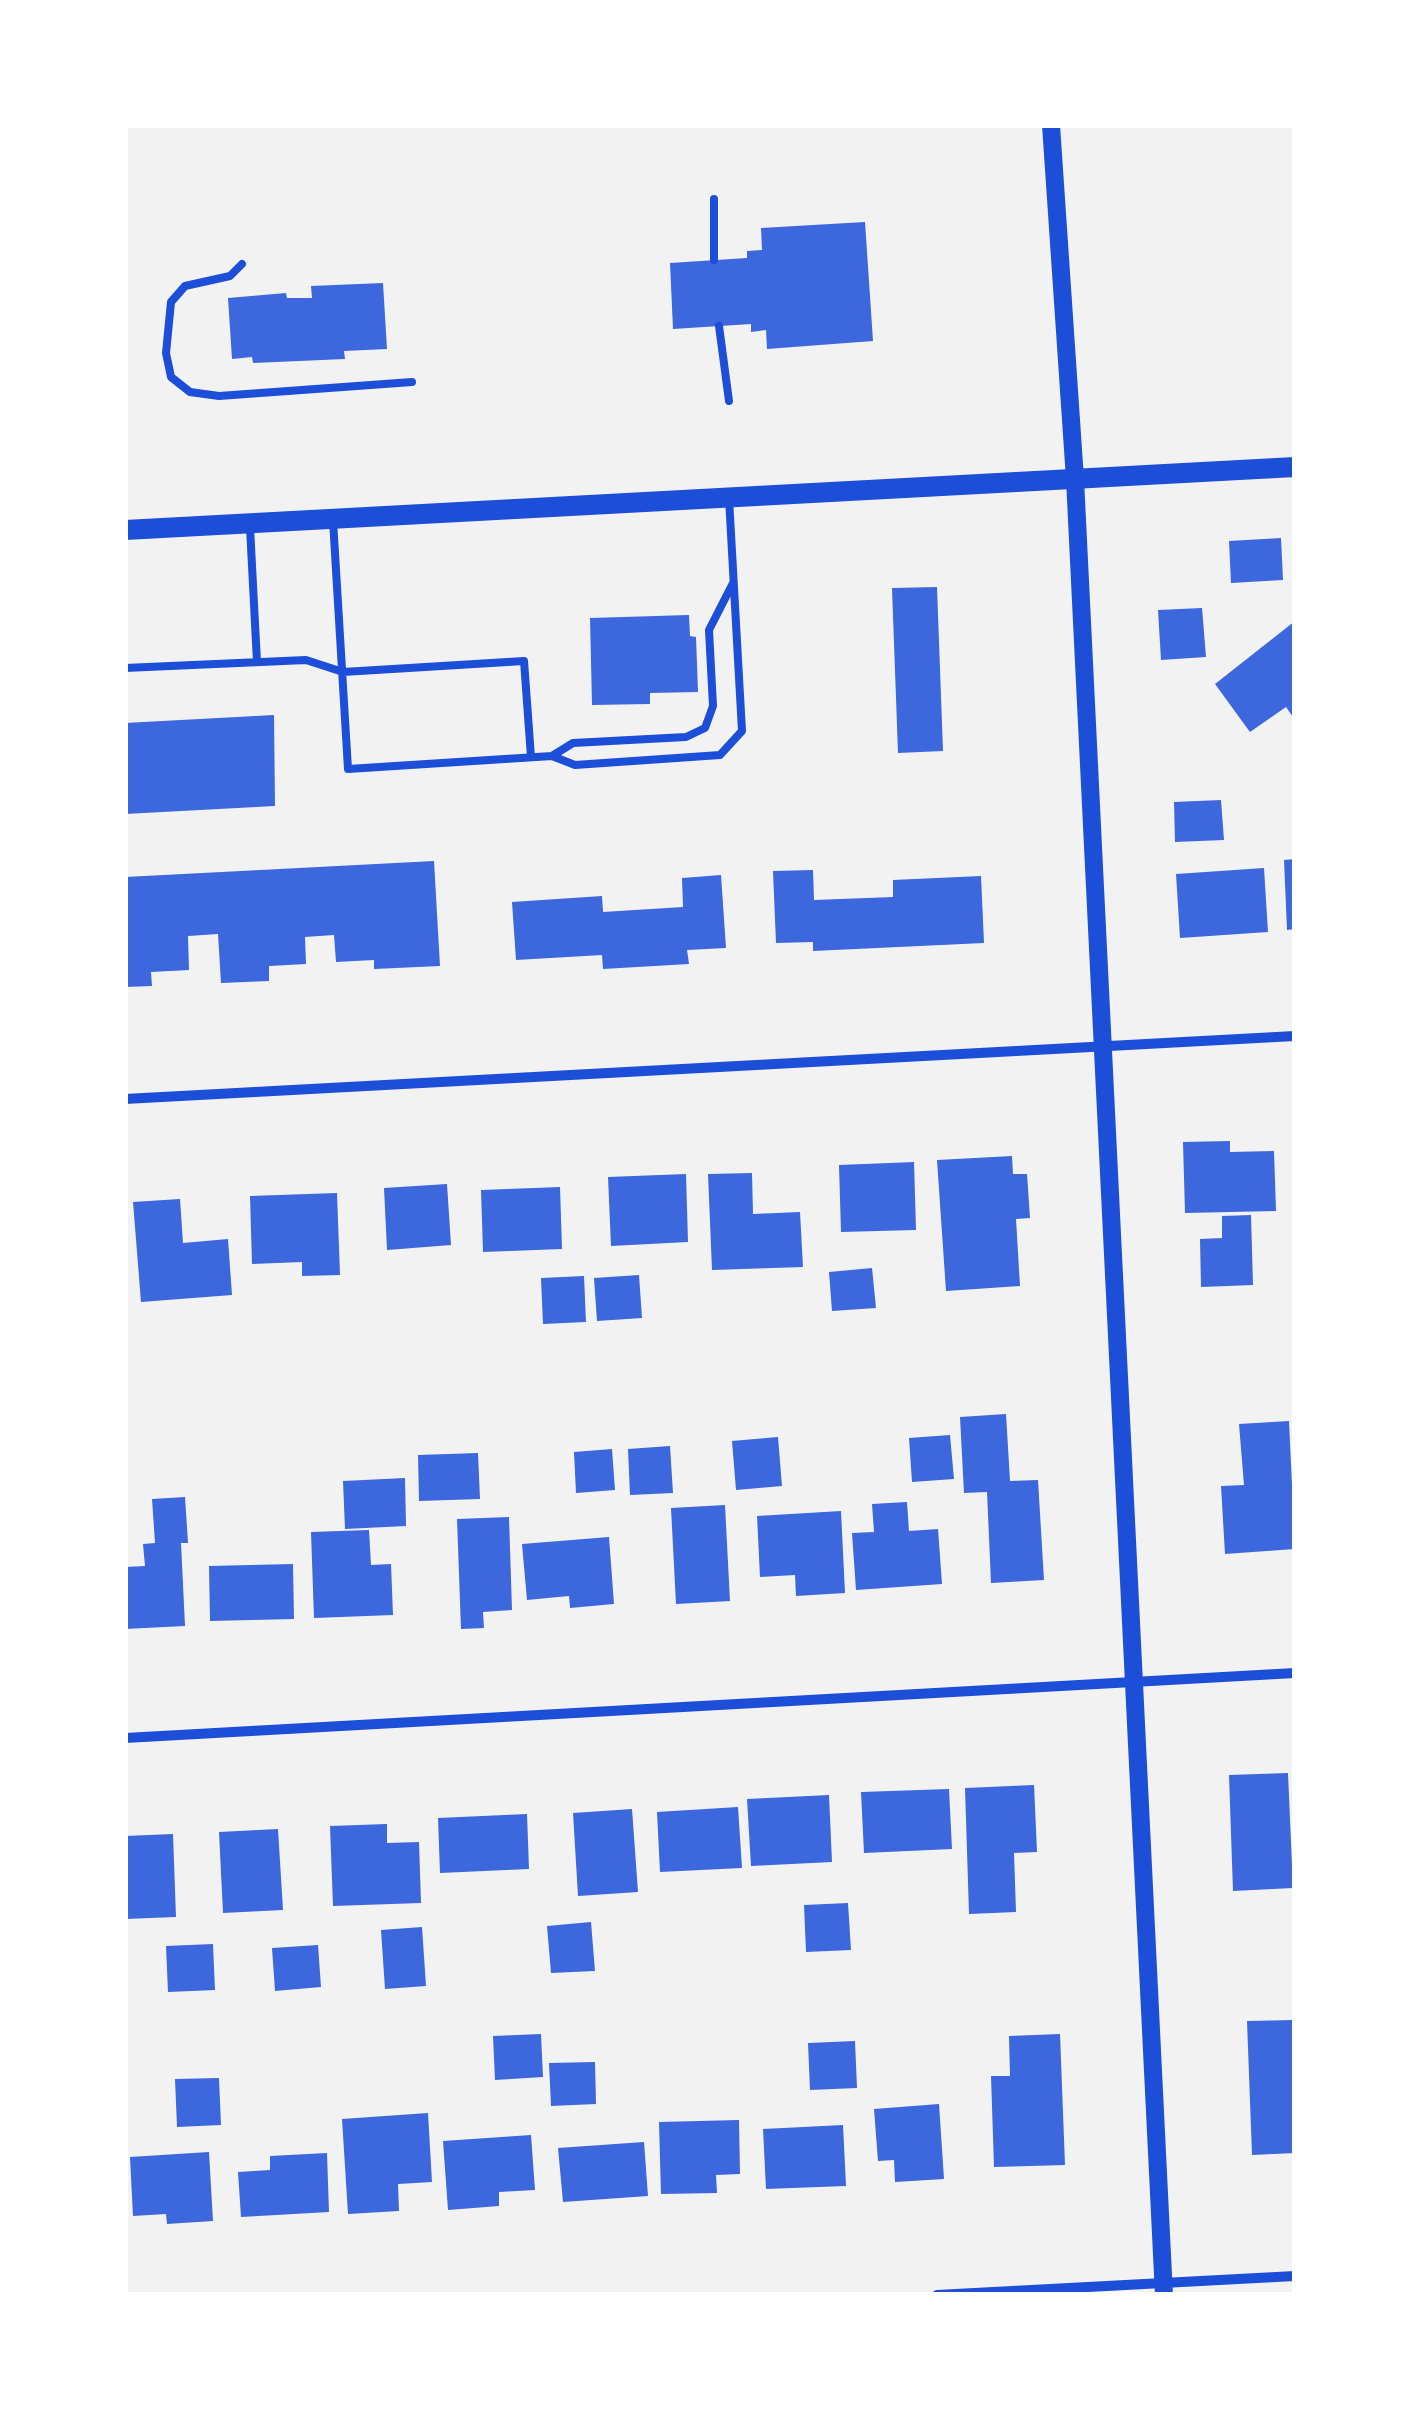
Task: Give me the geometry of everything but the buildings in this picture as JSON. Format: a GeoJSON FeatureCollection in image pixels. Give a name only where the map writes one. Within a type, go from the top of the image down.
{"type":"FeatureCollection","features":[{"type":"Feature","properties":{"kind":"main road"},"geometry":{"type":"LineString","coordinates":[[125,530],[1295,467]]}},
{"type":"Feature","properties":{"kind":"street"},"geometry":{"type":"LineString","coordinates":[[1051,125],[1075,479],[1163,2289]]}},
{"type":"Feature","properties":{"kind":"street"},"geometry":{"type":"LineString","coordinates":[[125,1099],[1295,1036]]}},
{"type":"Feature","properties":{"kind":"street"},"geometry":{"type":"LineString","coordinates":[[125,1738],[1295,1673]]}},
{"type":"Feature","properties":{"kind":"street"},"geometry":{"type":"LineString","coordinates":[[937,2295],[1163,2289],[1295,2276]]}},
{"type":"Feature","properties":{"kind":"lane"},"geometry":{"type":"LineString","coordinates":[[714,199],[714,260]]}},
{"type":"Feature","properties":{"kind":"lane"},"geometry":{"type":"LineString","coordinates":[[242,264],[230,276],[185,286],[170,302],[166,353],[171,377],[190,392],[219,396],[412,382]]}},
{"type":"Feature","properties":{"kind":"lane"},"geometry":{"type":"LineString","coordinates":[[719,326],[729,401]]}},
{"type":"Feature","properties":{"kind":"lane"},"geometry":{"type":"LineString","coordinates":[[333,519],[348,769],[552,756],[575,765],[720,756],[742,730],[729,498]]}},
{"type":"Feature","properties":{"kind":"lane"},"geometry":{"type":"LineString","coordinates":[[250,523],[257,662]]}},
{"type":"Feature","properties":{"kind":"lane"},"geometry":{"type":"LineString","coordinates":[[552,756],[573,743],[686,737],[705,728],[712,706],[708,630],[733,583]]}},
{"type":"Feature","properties":{"kind":"lane"},"geometry":{"type":"LineString","coordinates":[[125,668],[306,660],[343,672],[524,661],[531,757]]}}]}
